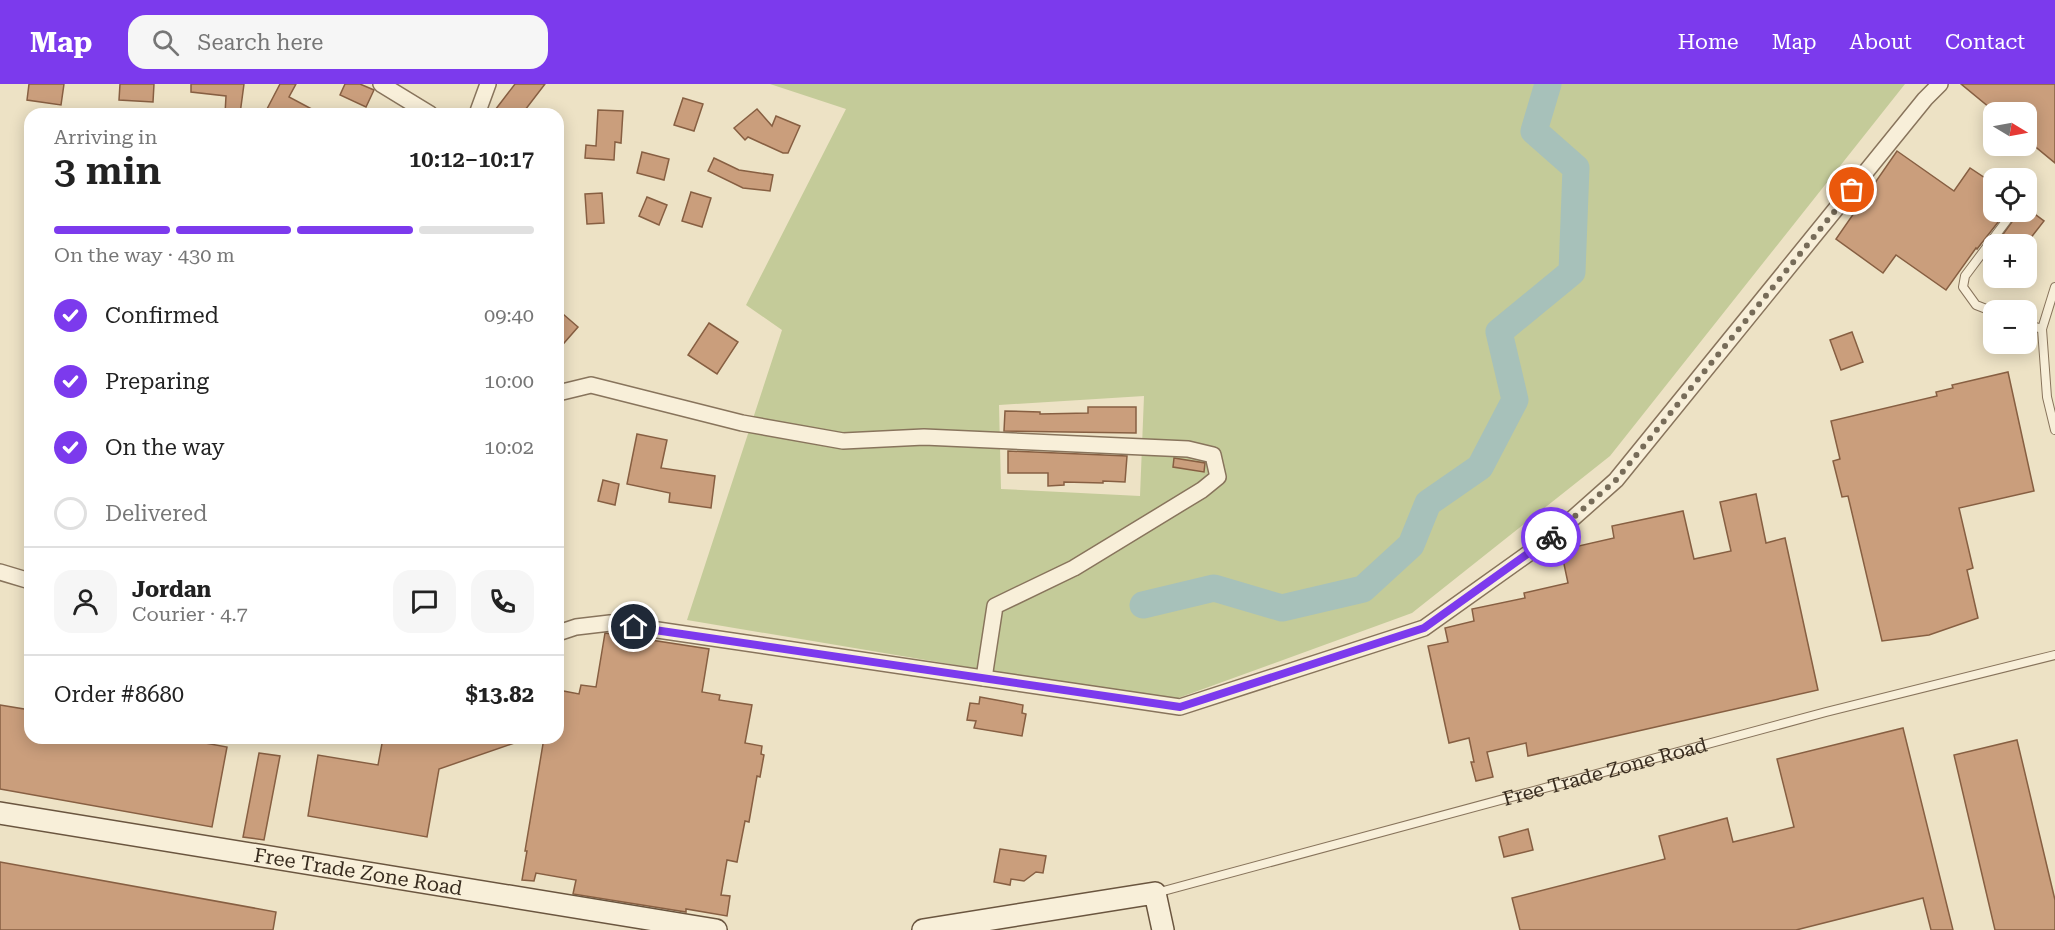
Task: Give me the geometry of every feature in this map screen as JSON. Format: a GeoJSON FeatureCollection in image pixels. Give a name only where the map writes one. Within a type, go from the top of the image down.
{"type":"FeatureCollection","features":[{"type":"Feature","properties":{"kind":"street"},"geometry":{"type":"LineString","coordinates":[[381,84],[420,108]]}},
{"type":"Feature","properties":{"kind":"street"},"geometry":{"type":"LineString","coordinates":[[479,108],[488,84]]}},
{"type":"Feature","properties":{"kind":"street"},"geometry":{"type":"LineString","coordinates":[[564,631],[576,627],[610,623],[1180,707],[1424,628],[1553,536],[1616,480],[1925,99],[1940,84]]}},
{"type":"Feature","properties":{"kind":"street"},"geometry":{"type":"LineString","coordinates":[[564,392],[591,386],[742,423],[843,441],[924,436],[1188,449],[1213,455],[1218,477],[1202,490],[1074,568],[995,606],[984,678]]}},
{"type":"Feature","properties":{"kind":"street"},"geometry":{"type":"LineString","coordinates":[[0,572],[24,579]]}},
{"type":"Feature","properties":{"kind":"street","name":"Free Trade Zone Road"},"geometry":{"type":"LineString","coordinates":[[0,813],[716,930]]}},
{"type":"Feature","properties":{"kind":"street"},"geometry":{"type":"LineString","coordinates":[[1155,893],[1163,930]]}},
{"type":"Feature","properties":{"kind":"street","name":"Free Trade Zone Road"},"geometry":{"type":"LineString","coordinates":[[922,930],[1155,893]]}},
{"type":"Feature","properties":{"kind":"lane"},"geometry":{"type":"LineString","coordinates":[[1983,308],[1976,305],[1963,287],[1965,276],[2006,222]]}},
{"type":"Feature","properties":{"kind":"lane"},"geometry":{"type":"LineString","coordinates":[[2055,287],[2042,329],[2047,397],[2055,430]]}},
{"type":"Feature","properties":{"kind":"lane"},"geometry":{"type":"LineString","coordinates":[[2037,327],[2042,329]]}},
{"type":"Feature","properties":{"kind":"lane","name":"Free Trade Zone Road"},"geometry":{"type":"LineString","coordinates":[[1155,893],[1826,712],[2055,655]]}},
{"type":"Feature","properties":{"kind":"green space"},"geometry":{"type":"Polygon","coordinates":[[[770,84],[1905,84],[1610,456],[1412,613],[1170,701],[687,620],[782,330],[746,305],[846,109],[770,84]],[[1144,396],[999,405],[1001,489],[1140,496],[1144,396]]]}},
{"type":"Feature","properties":{"kind":"building"},"geometry":{"type":"Polygon","coordinates":[[[29,84],[64,84],[61,105],[27,100],[29,84]]]}},
{"type":"Feature","properties":{"kind":"building"},"geometry":{"type":"Polygon","coordinates":[[[120,84],[154,84],[153,102],[119,100],[120,84]]]}},
{"type":"Feature","properties":{"kind":"building"},"geometry":{"type":"Polygon","coordinates":[[[191,84],[244,84],[241,108],[225,108],[226,96],[191,92],[191,84]]]}},
{"type":"Feature","properties":{"kind":"building"},"geometry":{"type":"Polygon","coordinates":[[[280,84],[296,84],[289,97],[310,108],[268,108],[280,84]]]}},
{"type":"Feature","properties":{"kind":"building"},"geometry":{"type":"Polygon","coordinates":[[[345,84],[360,84],[374,90],[366,107],[340,95],[345,84]]]}},
{"type":"Feature","properties":{"kind":"building"},"geometry":{"type":"Polygon","coordinates":[[[515,84],[545,84],[527,108],[497,108],[515,84]]]}},
{"type":"Feature","properties":{"kind":"building"},"geometry":{"type":"Polygon","coordinates":[[[1961,84],[2055,84],[2055,163],[2037,148],[2037,102],[1983,102],[1961,84]]]}},
{"type":"Feature","properties":{"kind":"building"},"geometry":{"type":"Polygon","coordinates":[[[683,98],[703,104],[694,131],[674,125],[683,98]]]}},
{"type":"Feature","properties":{"kind":"building"},"geometry":{"type":"Polygon","coordinates":[[[757,109],[772,126],[776,116],[800,126],[788,153],[783,153],[748,137],[745,140],[734,128],[757,109]]]}},
{"type":"Feature","properties":{"kind":"building"},"geometry":{"type":"Polygon","coordinates":[[[598,110],[623,111],[621,143],[615,142],[614,160],[585,158],[586,145],[596,146],[598,110]]]}},
{"type":"Feature","properties":{"kind":"building"},"geometry":{"type":"Polygon","coordinates":[[[1897,151],[1954,191],[1970,168],[1983,177],[1983,222],[1998,222],[1989,234],[1983,234],[1983,241],[1946,290],[1896,255],[1883,273],[1836,239],[1897,151]]]}},
{"type":"Feature","properties":{"kind":"building"},"geometry":{"type":"Polygon","coordinates":[[[642,152],[669,159],[664,180],[637,173],[642,152]]]}},
{"type":"Feature","properties":{"kind":"building"},"geometry":{"type":"Polygon","coordinates":[[[714,158],[739,170],[773,175],[770,191],[743,188],[708,171],[714,158]]]}},
{"type":"Feature","properties":{"kind":"building"},"geometry":{"type":"Polygon","coordinates":[[[691,192],[711,198],[702,227],[682,221],[691,192]]]}},
{"type":"Feature","properties":{"kind":"building"},"geometry":{"type":"Polygon","coordinates":[[[602,193],[604,223],[587,224],[585,194],[602,193]]]}},
{"type":"Feature","properties":{"kind":"building"},"geometry":{"type":"Polygon","coordinates":[[[647,197],[667,205],[659,225],[639,216],[647,197]]]}},
{"type":"Feature","properties":{"kind":"building"},"geometry":{"type":"Polygon","coordinates":[[[2037,216],[2044,221],[2034,234],[2003,234],[2012,222],[2037,222],[2037,216]]]}},
{"type":"Feature","properties":{"kind":"building"},"geometry":{"type":"Polygon","coordinates":[[[564,315],[578,327],[564,343],[564,315]]]}},
{"type":"Feature","properties":{"kind":"building"},"geometry":{"type":"Polygon","coordinates":[[[709,323],[738,342],[717,374],[688,355],[709,323]]]}},
{"type":"Feature","properties":{"kind":"building"},"geometry":{"type":"Polygon","coordinates":[[[1852,332],[1863,362],[1841,370],[1830,340],[1852,332]]]}},
{"type":"Feature","properties":{"kind":"building"},"geometry":{"type":"Polygon","coordinates":[[[2008,372],[2034,491],[1959,508],[1973,568],[1967,570],[1978,618],[1929,635],[1882,641],[1848,496],[1842,497],[1833,461],[1840,459],[1831,421],[1937,396],[1936,392],[1953,388],[1952,385],[2008,372]]]}},
{"type":"Feature","properties":{"kind":"building"},"geometry":{"type":"Polygon","coordinates":[[[1088,407],[1136,407],[1136,433],[1004,431],[1005,411],[1040,412],[1040,414],[1088,413],[1088,407]]]}},
{"type":"Feature","properties":{"kind":"building"},"geometry":{"type":"Polygon","coordinates":[[[637,434],[667,440],[661,468],[715,476],[711,508],[669,502],[670,493],[627,484],[637,434]]]}},
{"type":"Feature","properties":{"kind":"building"},"geometry":{"type":"Polygon","coordinates":[[[1008,451],[1127,456],[1125,482],[1064,482],[1064,485],[1048,486],[1048,473],[1008,473],[1008,451]]]}},
{"type":"Feature","properties":{"kind":"building"},"geometry":{"type":"Polygon","coordinates":[[[1174,458],[1205,463],[1204,472],[1173,467],[1174,458]]]}},
{"type":"Feature","properties":{"kind":"building"},"geometry":{"type":"Polygon","coordinates":[[[603,480],[619,484],[615,505],[598,501],[603,480]]]}},
{"type":"Feature","properties":{"kind":"building"},"geometry":{"type":"Polygon","coordinates":[[[1756,494],[1766,543],[1785,538],[1818,690],[1528,756],[1526,743],[1487,752],[1493,777],[1476,781],[1471,762],[1474,762],[1469,738],[1449,743],[1428,646],[1448,642],[1445,628],[1474,621],[1472,609],[1525,598],[1524,593],[1568,583],[1561,550],[1614,538],[1612,526],[1683,511],[1694,559],[1731,551],[1720,502],[1756,494]]]}},
{"type":"Feature","properties":{"kind":"building"},"geometry":{"type":"Polygon","coordinates":[[[605,633],[709,649],[702,692],[720,695],[719,700],[752,705],[745,743],[762,746],[761,754],[764,755],[760,777],[757,776],[749,822],[745,821],[737,862],[727,860],[721,895],[730,896],[727,916],[686,909],[686,912],[573,894],[576,880],[536,873],[534,881],[522,880],[543,744],[564,744],[564,691],[579,694],[581,685],[596,687],[605,633]]]}},
{"type":"Feature","properties":{"kind":"building"},"geometry":{"type":"Polygon","coordinates":[[[980,697],[1023,705],[1022,713],[1026,714],[1022,736],[974,728],[976,721],[967,720],[970,703],[979,704],[980,697]]]}},
{"type":"Feature","properties":{"kind":"building"},"geometry":{"type":"Polygon","coordinates":[[[0,705],[24,709],[24,744],[211,744],[227,747],[212,827],[0,789],[0,705]]]}},
{"type":"Feature","properties":{"kind":"building"},"geometry":{"type":"Polygon","coordinates":[[[1903,728],[1953,930],[1931,930],[1923,898],[1796,930],[1520,930],[1512,898],[1665,859],[1659,836],[1727,818],[1733,842],[1794,827],[1777,759],[1903,728]]]}},
{"type":"Feature","properties":{"kind":"building"},"geometry":{"type":"Polygon","coordinates":[[[2017,740],[2055,900],[2055,930],[1995,930],[1954,755],[2017,740]]]}},
{"type":"Feature","properties":{"kind":"building"},"geometry":{"type":"Polygon","coordinates":[[[382,744],[511,744],[439,769],[427,837],[308,816],[318,755],[378,765],[382,744]]]}},
{"type":"Feature","properties":{"kind":"building"},"geometry":{"type":"Polygon","coordinates":[[[259,753],[280,756],[264,840],[243,837],[259,753]]]}},
{"type":"Feature","properties":{"kind":"building"},"geometry":{"type":"Polygon","coordinates":[[[1528,829],[1533,850],[1504,857],[1499,837],[1528,829]]]}},
{"type":"Feature","properties":{"kind":"building"},"geometry":{"type":"Polygon","coordinates":[[[1000,849],[1046,856],[1043,873],[1036,872],[1024,881],[1011,879],[1010,885],[994,882],[1000,849]]]}},
{"type":"Feature","properties":{"kind":"building"},"geometry":{"type":"Polygon","coordinates":[[[0,862],[276,912],[273,930],[0,930],[0,862]]]}},
{"type":"Feature","properties":{"kind":"waterway"},"geometry":{"type":"LineString","coordinates":[[1143,605],[1214,588],[1282,608],[1363,589],[1411,545],[1428,503],[1480,467],[1515,400],[1499,332],[1572,272],[1576,168],[1534,131],[1548,84]]}},
{"type":"Feature","properties":{"kind":"way so far"},"geometry":{"type":"LineString","coordinates":[[1551,537],[1616,480],[1852,190]]}},
{"type":"Feature","properties":{"kind":"route"},"geometry":{"type":"LineString","coordinates":[[634,627],[1180,707],[1424,628],[1551,537]]}}]}
